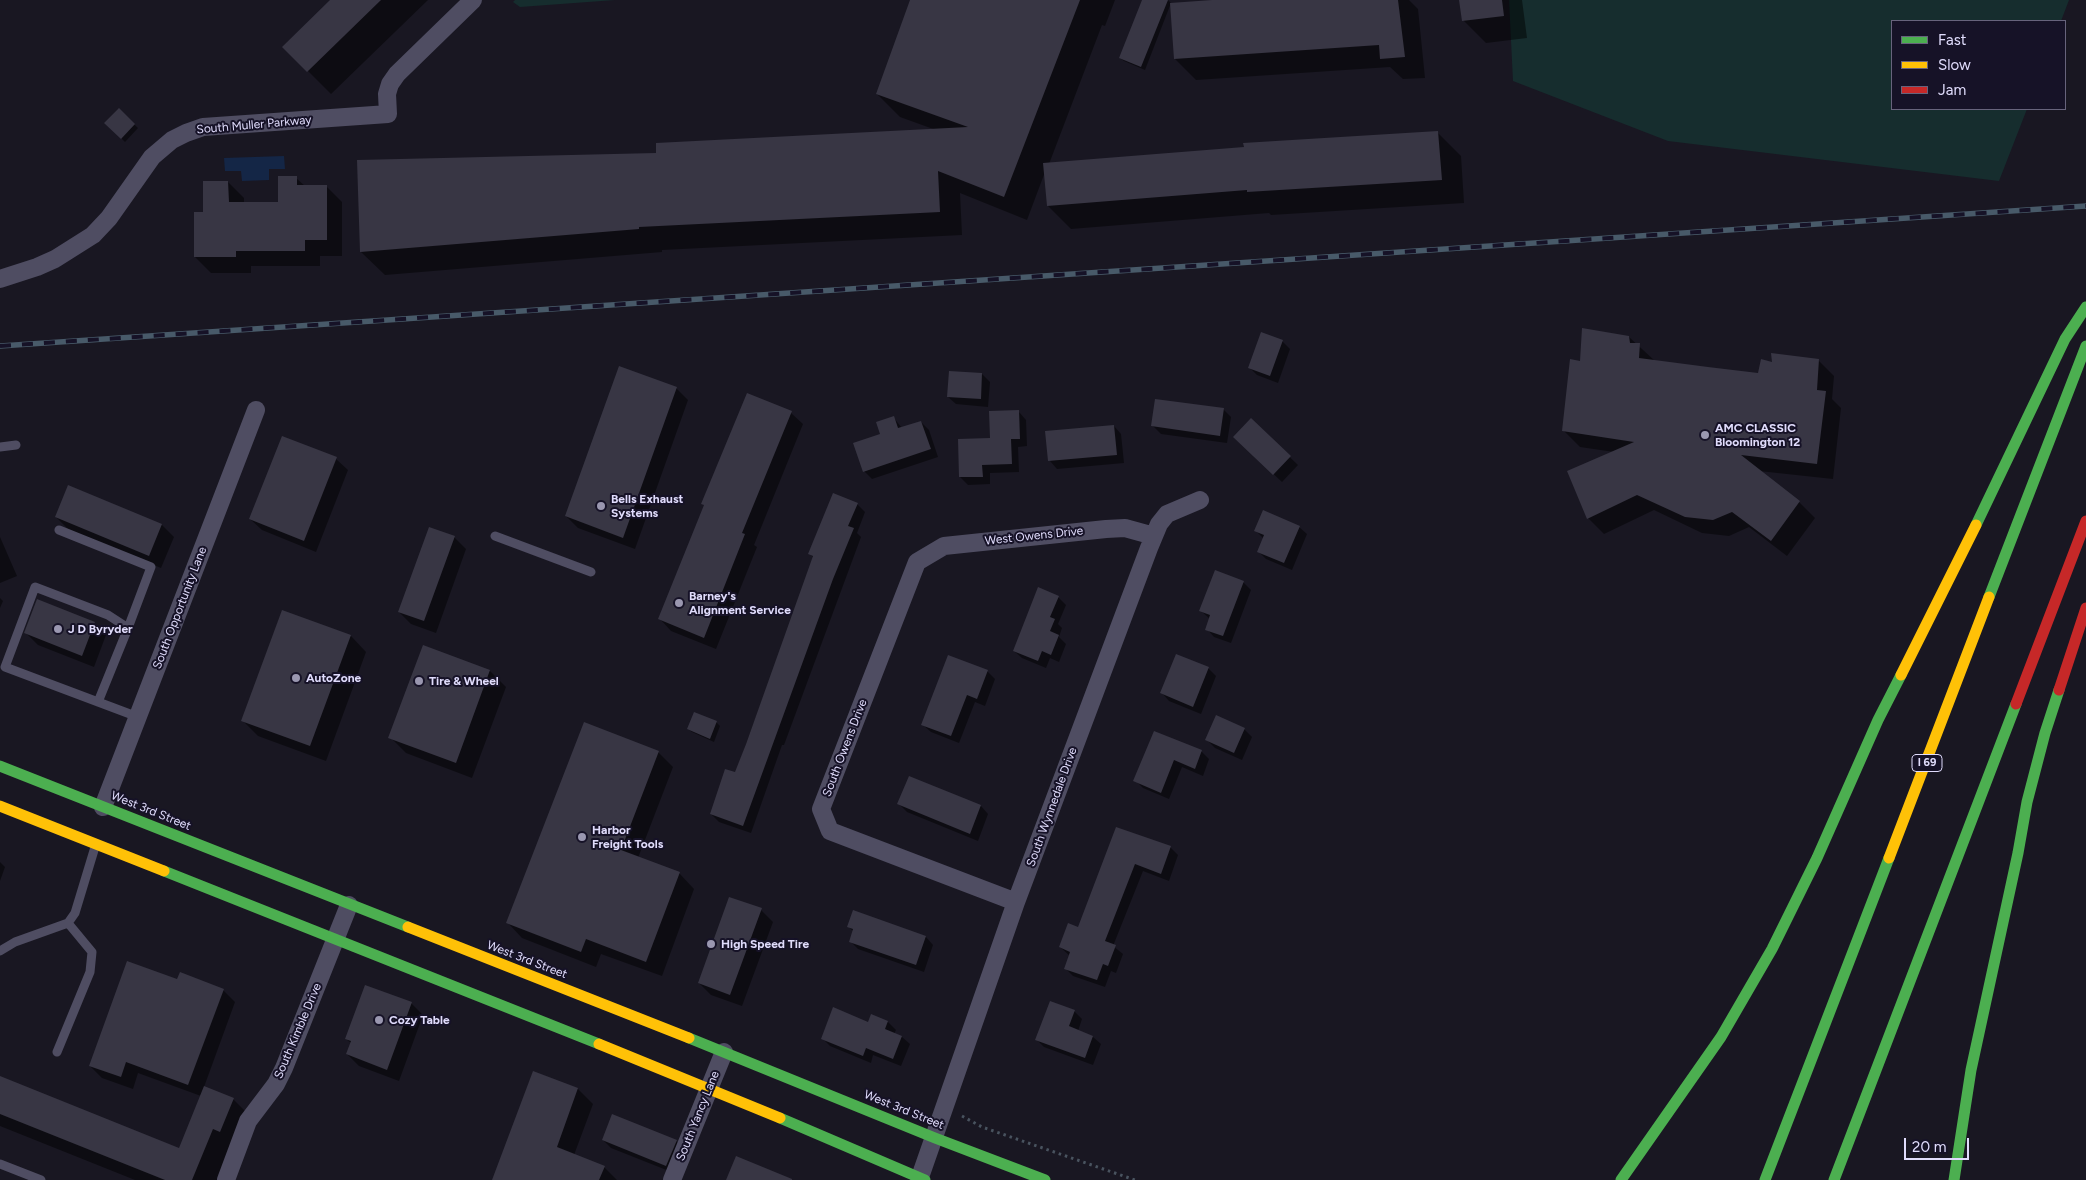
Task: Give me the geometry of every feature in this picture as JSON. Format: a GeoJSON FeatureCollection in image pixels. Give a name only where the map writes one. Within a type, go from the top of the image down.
{"type":"FeatureCollection","features":[{"type":"Feature","properties":{"kind":"main road"},"geometry":{"type":"LineString","coordinates":[[1621,1180],[1661,1126],[1721,1037],[1772,949],[1817,858],[1878,720],[1948,582],[2065,339],[2086,307]]}},
{"type":"Feature","properties":{"kind":"main road","name":"I 69"},"geometry":{"type":"LineString","coordinates":[[1765,1180],[2086,346]]}},
{"type":"Feature","properties":{"kind":"main road"},"geometry":{"type":"LineString","coordinates":[[1834,1180],[2086,521]]}},
{"type":"Feature","properties":{"kind":"main road"},"geometry":{"type":"LineString","coordinates":[[1954,1180],[1971,1070],[2028,802],[2045,733],[2086,608]]}},
{"type":"Feature","properties":{"kind":"main road","name":"West 3rd Street"},"geometry":{"type":"LineString","coordinates":[[0,766],[1045,1180]]}},
{"type":"Feature","properties":{"kind":"main road"},"geometry":{"type":"LineString","coordinates":[[0,806],[710,1088],[921,1179]]}},
{"type":"Feature","properties":{"kind":"street","name":"South Muller Parkway"},"geometry":{"type":"LineString","coordinates":[[0,278],[28,271],[55,259],[93,235],[109,218],[152,157],[172,140],[186,132],[203,127],[388,114],[387,94],[390,84],[397,74],[473,0]]}},
{"type":"Feature","properties":{"kind":"street","name":"South Opportunity Lane"},"geometry":{"type":"LineString","coordinates":[[103,807],[256,410]]}},
{"type":"Feature","properties":{"kind":"street","name":"South Wynnedale Drive"},"geometry":{"type":"LineString","coordinates":[[921,1179],[1016,902],[1154,536],[1159,524],[1167,514],[1200,500]]}},
{"type":"Feature","properties":{"kind":"street","name":"West Owens Drive"},"geometry":{"type":"LineString","coordinates":[[917,562],[944,546],[1125,528],[1154,536]]}},
{"type":"Feature","properties":{"kind":"street","name":"South Owens Drive"},"geometry":{"type":"LineString","coordinates":[[917,562],[821,809],[830,831],[1016,902]]}},
{"type":"Feature","properties":{"kind":"street","name":"South Kimble Drive"},"geometry":{"type":"LineString","coordinates":[[226,1180],[248,1121],[276,1084],[284,1068],[349,905]]}},
{"type":"Feature","properties":{"kind":"street","name":"South Yancy Lane"},"geometry":{"type":"LineString","coordinates":[[672,1180],[724,1052]]}},
{"type":"Feature","properties":{"kind":"lane"},"geometry":{"type":"LineString","coordinates":[[0,447],[16,445]]}},
{"type":"Feature","properties":{"kind":"lane"},"geometry":{"type":"LineString","coordinates":[[59,530],[151,567],[98,702]]}},
{"type":"Feature","properties":{"kind":"lane"},"geometry":{"type":"LineString","coordinates":[[495,536],[591,572]]}},
{"type":"Feature","properties":{"kind":"lane"},"geometry":{"type":"LineString","coordinates":[[128,628],[108,615],[35,587],[5,666],[138,717]]}},
{"type":"Feature","properties":{"kind":"lane"},"geometry":{"type":"LineString","coordinates":[[0,951],[14,942],[68,923],[75,913],[96,844]]}},
{"type":"Feature","properties":{"kind":"lane"},"geometry":{"type":"LineString","coordinates":[[57,1052],[90,972],[92,952],[68,923]]}},
{"type":"Feature","properties":{"kind":"lane"},"geometry":{"type":"LineString","coordinates":[[0,1164],[41,1180]]}},
{"type":"Feature","properties":{"kind":"path"},"geometry":{"type":"LineString","coordinates":[[982,1127],[1135,1180]]}},
{"type":"Feature","properties":{"kind":"green space"},"geometry":{"type":"Polygon","coordinates":[[[515,0],[615,0],[520,7],[513,2],[515,0]]]}},
{"type":"Feature","properties":{"kind":"green space"},"geometry":{"type":"Polygon","coordinates":[[[1509,0],[2069,0],[2061,20],[1891,20],[1891,110],[2027,110],[1999,181],[1668,141],[1513,81],[1509,0]]]}},
{"type":"Feature","properties":{"kind":"water"},"geometry":{"type":"Polygon","coordinates":[[[284,156],[285,169],[269,169],[269,180],[242,181],[241,171],[225,171],[224,158],[284,156]]]}},
{"type":"Feature","properties":{"kind":"building"},"geometry":{"type":"Polygon","coordinates":[[[330,0],[381,0],[307,72],[282,47],[330,0]]]}},
{"type":"Feature","properties":{"kind":"building"},"geometry":{"type":"Polygon","coordinates":[[[910,0],[1080,0],[1004,197],[938,171],[940,212],[639,227],[639,229],[360,252],[357,160],[656,153],[656,143],[968,127],[876,94],[910,0]]]}},
{"type":"Feature","properties":{"kind":"building"},"geometry":{"type":"Polygon","coordinates":[[[1142,0],[1168,0],[1141,67],[1119,58],[1142,0]]]}},
{"type":"Feature","properties":{"kind":"building"},"geometry":{"type":"Polygon","coordinates":[[[1212,0],[1398,0],[1405,57],[1380,59],[1379,45],[1174,59],[1170,3],[1212,0]]]}},
{"type":"Feature","properties":{"kind":"building"},"geometry":{"type":"Polygon","coordinates":[[[1459,0],[1502,0],[1504,16],[1462,21],[1459,0]]]}},
{"type":"Feature","properties":{"kind":"building"},"geometry":{"type":"Polygon","coordinates":[[[119,108],[135,124],[121,139],[104,123],[119,108]]]}},
{"type":"Feature","properties":{"kind":"building"},"geometry":{"type":"Polygon","coordinates":[[[1438,131],[1442,180],[1247,192],[1247,190],[1047,206],[1043,163],[1244,147],[1243,143],[1438,131]]]}},
{"type":"Feature","properties":{"kind":"building"},"geometry":{"type":"Polygon","coordinates":[[[278,176],[297,176],[297,185],[327,185],[327,240],[305,240],[305,251],[236,251],[236,257],[194,257],[194,212],[203,212],[203,181],[228,181],[229,202],[278,202],[278,176]]]}},
{"type":"Feature","properties":{"kind":"building","name":"AMC CLASSIC Bloomington 12"},"geometry":{"type":"Polygon","coordinates":[[[1582,328],[1629,336],[1630,343],[1640,343],[1639,358],[1758,373],[1761,359],[1772,362],[1771,353],[1819,359],[1817,390],[1826,391],[1817,464],[1741,455],[1800,501],[1771,541],[1732,512],[1713,520],[1685,517],[1637,495],[1587,519],[1567,471],[1634,442],[1562,431],[1570,359],[1580,361],[1582,328]]]}},
{"type":"Feature","properties":{"kind":"building"},"geometry":{"type":"Polygon","coordinates":[[[1261,332],[1283,340],[1270,376],[1248,368],[1261,332]]]}},
{"type":"Feature","properties":{"kind":"building"},"geometry":{"type":"Polygon","coordinates":[[[619,366],[677,387],[623,538],[565,516],[619,366]]]}},
{"type":"Feature","properties":{"kind":"building"},"geometry":{"type":"Polygon","coordinates":[[[949,371],[982,373],[981,399],[947,397],[949,371]]]}},
{"type":"Feature","properties":{"kind":"building"},"geometry":{"type":"Polygon","coordinates":[[[747,393],[792,411],[742,533],[745,534],[704,638],[658,619],[704,505],[701,504],[747,393]]]}},
{"type":"Feature","properties":{"kind":"building"},"geometry":{"type":"Polygon","coordinates":[[[1155,399],[1224,408],[1220,436],[1151,426],[1155,399]]]}},
{"type":"Feature","properties":{"kind":"building"},"geometry":{"type":"Polygon","coordinates":[[[1019,410],[1020,439],[1011,439],[1012,464],[982,465],[983,477],[959,477],[958,439],[990,438],[989,411],[1019,410]]]}},
{"type":"Feature","properties":{"kind":"building"},"geometry":{"type":"Polygon","coordinates":[[[894,416],[898,428],[921,421],[931,449],[863,472],[853,443],[880,434],[876,422],[894,416]]]}},
{"type":"Feature","properties":{"kind":"building"},"geometry":{"type":"Polygon","coordinates":[[[1251,418],[1291,456],[1273,475],[1233,437],[1251,418]]]}},
{"type":"Feature","properties":{"kind":"building"},"geometry":{"type":"Polygon","coordinates":[[[1114,425],[1117,455],[1048,461],[1045,431],[1114,425]]]}},
{"type":"Feature","properties":{"kind":"building"},"geometry":{"type":"Polygon","coordinates":[[[282,436],[337,457],[304,541],[249,519],[282,436]]]}},
{"type":"Feature","properties":{"kind":"building"},"geometry":{"type":"Polygon","coordinates":[[[68,485],[162,524],[149,556],[55,517],[68,485]]]}},
{"type":"Feature","properties":{"kind":"building"},"geometry":{"type":"Polygon","coordinates":[[[833,493],[858,503],[848,526],[854,528],[833,579],[743,826],[710,814],[725,769],[735,772],[746,744],[813,556],[808,554],[833,493]]]}},
{"type":"Feature","properties":{"kind":"building"},"geometry":{"type":"Polygon","coordinates":[[[1263,510],[1300,526],[1284,563],[1257,552],[1264,535],[1254,531],[1263,510]]]}},
{"type":"Feature","properties":{"kind":"building"},"geometry":{"type":"Polygon","coordinates":[[[429,527],[455,536],[424,621],[398,612],[429,527]]]}},
{"type":"Feature","properties":{"kind":"building"},"geometry":{"type":"Polygon","coordinates":[[[1215,570],[1244,581],[1223,636],[1205,630],[1210,615],[1199,611],[1215,570]]]}},
{"type":"Feature","properties":{"kind":"building"},"geometry":{"type":"Polygon","coordinates":[[[1038,587],[1059,596],[1050,617],[1055,619],[1050,631],[1059,635],[1051,655],[1042,651],[1038,661],[1013,651],[1038,587]]]}},
{"type":"Feature","properties":{"kind":"building"},"geometry":{"type":"Polygon","coordinates":[[[37,599],[95,622],[82,656],[24,633],[37,599]]]}},
{"type":"Feature","properties":{"kind":"building","name":"AutoZone"},"geometry":{"type":"Polygon","coordinates":[[[282,610],[351,635],[310,746],[241,721],[282,610]]]}},
{"type":"Feature","properties":{"kind":"building"},"geometry":{"type":"Polygon","coordinates":[[[423,645],[490,670],[456,763],[388,738],[423,645]]]}},
{"type":"Feature","properties":{"kind":"building"},"geometry":{"type":"Polygon","coordinates":[[[1176,654],[1209,667],[1193,707],[1160,693],[1176,654]]]}},
{"type":"Feature","properties":{"kind":"building"},"geometry":{"type":"Polygon","coordinates":[[[948,655],[988,670],[977,699],[967,695],[951,736],[921,725],[948,655]]]}},
{"type":"Feature","properties":{"kind":"building"},"geometry":{"type":"Polygon","coordinates":[[[694,712],[717,721],[710,739],[687,729],[694,712]]]}},
{"type":"Feature","properties":{"kind":"building"},"geometry":{"type":"Polygon","coordinates":[[[1216,715],[1245,728],[1234,753],[1205,740],[1216,715]]]}},
{"type":"Feature","properties":{"kind":"building","name":"Harbor Freight Tools"},"geometry":{"type":"Polygon","coordinates":[[[584,722],[659,751],[621,850],[680,872],[646,962],[586,939],[581,952],[506,923],[584,722]]]}},
{"type":"Feature","properties":{"kind":"building"},"geometry":{"type":"Polygon","coordinates":[[[1154,731],[1202,750],[1195,769],[1174,760],[1161,793],[1133,781],[1154,731]]]}},
{"type":"Feature","properties":{"kind":"building"},"geometry":{"type":"Polygon","coordinates":[[[909,776],[981,805],[970,834],[897,804],[909,776]]]}},
{"type":"Feature","properties":{"kind":"building"},"geometry":{"type":"Polygon","coordinates":[[[1116,827],[1171,846],[1161,874],[1135,864],[1105,941],[1116,945],[1108,966],[1103,964],[1097,980],[1064,969],[1070,952],[1059,947],[1068,923],[1078,927],[1116,827]]]}},
{"type":"Feature","properties":{"kind":"building"},"geometry":{"type":"Polygon","coordinates":[[[729,897],[762,908],[730,995],[698,983],[729,897]]]}},
{"type":"Feature","properties":{"kind":"building"},"geometry":{"type":"Polygon","coordinates":[[[853,910],[926,936],[916,965],[849,942],[853,929],[847,927],[853,910]]]}},
{"type":"Feature","properties":{"kind":"building"},"geometry":{"type":"Polygon","coordinates":[[[127,961],[177,979],[180,972],[224,989],[188,1085],[126,1062],[121,1077],[89,1066],[127,961]]]}},
{"type":"Feature","properties":{"kind":"building","name":"Cozy Table"},"geometry":{"type":"Polygon","coordinates":[[[365,985],[412,1002],[387,1070],[346,1054],[351,1041],[345,1039],[365,985]]]}},
{"type":"Feature","properties":{"kind":"building"},"geometry":{"type":"Polygon","coordinates":[[[1050,1001],[1075,1010],[1069,1026],[1093,1036],[1085,1058],[1035,1040],[1050,1001]]]}},
{"type":"Feature","properties":{"kind":"building"},"geometry":{"type":"Polygon","coordinates":[[[833,1007],[868,1022],[871,1014],[888,1021],[885,1029],[902,1036],[893,1059],[866,1048],[863,1056],[821,1039],[833,1007]]]}},
{"type":"Feature","properties":{"kind":"building"},"geometry":{"type":"Polygon","coordinates":[[[533,1071],[578,1088],[557,1147],[605,1166],[599,1180],[492,1180],[533,1071]]]}},
{"type":"Feature","properties":{"kind":"building"},"geometry":{"type":"Polygon","coordinates":[[[0,1076],[179,1148],[204,1086],[234,1098],[220,1132],[213,1129],[192,1180],[165,1180],[0,1114],[0,1076]]]}},
{"type":"Feature","properties":{"kind":"building"},"geometry":{"type":"Polygon","coordinates":[[[612,1114],[677,1140],[666,1166],[602,1140],[612,1114]]]}},
{"type":"Feature","properties":{"kind":"building"},"geometry":{"type":"Polygon","coordinates":[[[736,1156],[792,1179],[792,1180],[726,1180],[736,1156]]]}},
{"type":"Feature","properties":{"kind":"railway"},"geometry":{"type":"LineString","coordinates":[[0,346],[2086,206]]}},
{"type":"Feature","properties":{"kind":"traffic: fast"},"geometry":{"type":"LineString","coordinates":[[1976,525],[2065,339],[2086,307]]}},
{"type":"Feature","properties":{"kind":"traffic: fast"},"geometry":{"type":"LineString","coordinates":[[1989,597],[2086,346]]}},
{"type":"Feature","properties":{"kind":"traffic: fast"},"geometry":{"type":"LineString","coordinates":[[1621,1180],[1721,1037],[1772,949],[1817,858],[1878,720],[1901,675]]}},
{"type":"Feature","properties":{"kind":"traffic: fast"},"geometry":{"type":"LineString","coordinates":[[1954,1180],[1971,1070],[2018,853],[2027,802],[2045,733],[2059,690]]}},
{"type":"Feature","properties":{"kind":"traffic: fast"},"geometry":{"type":"LineString","coordinates":[[1834,1180],[2016,704]]}},
{"type":"Feature","properties":{"kind":"traffic: fast"},"geometry":{"type":"LineString","coordinates":[[0,766],[408,927]]}},
{"type":"Feature","properties":{"kind":"traffic: fast"},"geometry":{"type":"LineString","coordinates":[[1765,1180],[1889,858]]}},
{"type":"Feature","properties":{"kind":"traffic: fast"},"geometry":{"type":"LineString","coordinates":[[164,871],[599,1044]]}},
{"type":"Feature","properties":{"kind":"traffic: fast"},"geometry":{"type":"LineString","coordinates":[[689,1038],[935,1138],[1045,1180]]}},
{"type":"Feature","properties":{"kind":"traffic: fast"},"geometry":{"type":"LineString","coordinates":[[780,1118],[925,1180]]}},
{"type":"Feature","properties":{"kind":"traffic: slow"},"geometry":{"type":"LineString","coordinates":[[1901,675],[1976,525]]}},
{"type":"Feature","properties":{"kind":"traffic: slow"},"geometry":{"type":"LineString","coordinates":[[1889,858],[1989,597]]}},
{"type":"Feature","properties":{"kind":"traffic: slow"},"geometry":{"type":"LineString","coordinates":[[0,806],[164,871]]}},
{"type":"Feature","properties":{"kind":"traffic: slow"},"geometry":{"type":"LineString","coordinates":[[408,927],[689,1038]]}},
{"type":"Feature","properties":{"kind":"traffic: slow"},"geometry":{"type":"LineString","coordinates":[[599,1044],[780,1118]]}},
{"type":"Feature","properties":{"kind":"traffic: jam"},"geometry":{"type":"LineString","coordinates":[[2016,704],[2086,521]]}},
{"type":"Feature","properties":{"kind":"traffic: jam"},"geometry":{"type":"LineString","coordinates":[[2059,690],[2086,608]]}},
{"type":"Feature","properties":{"kind":"place","name":"AMC CLASSIC Bloomington 12"},"geometry":{"type":"Point","coordinates":[1705,435]}},
{"type":"Feature","properties":{"kind":"place","name":"Bells Exhaust Systems"},"geometry":{"type":"Point","coordinates":[601,506]}},
{"type":"Feature","properties":{"kind":"place","name":"Barney's Alignment Service"},"geometry":{"type":"Point","coordinates":[679,603]}},
{"type":"Feature","properties":{"kind":"place","name":"J D Byryder"},"geometry":{"type":"Point","coordinates":[58,629]}},
{"type":"Feature","properties":{"kind":"place","name":"AutoZone"},"geometry":{"type":"Point","coordinates":[296,678]}},
{"type":"Feature","properties":{"kind":"place","name":"Tire & Wheel"},"geometry":{"type":"Point","coordinates":[419,681]}},
{"type":"Feature","properties":{"kind":"place","name":"Harbor Freight Tools"},"geometry":{"type":"Point","coordinates":[582,837]}},
{"type":"Feature","properties":{"kind":"place","name":"High Speed Tire"},"geometry":{"type":"Point","coordinates":[711,944]}},
{"type":"Feature","properties":{"kind":"place","name":"Cozy Table"},"geometry":{"type":"Point","coordinates":[379,1020]}}]}
